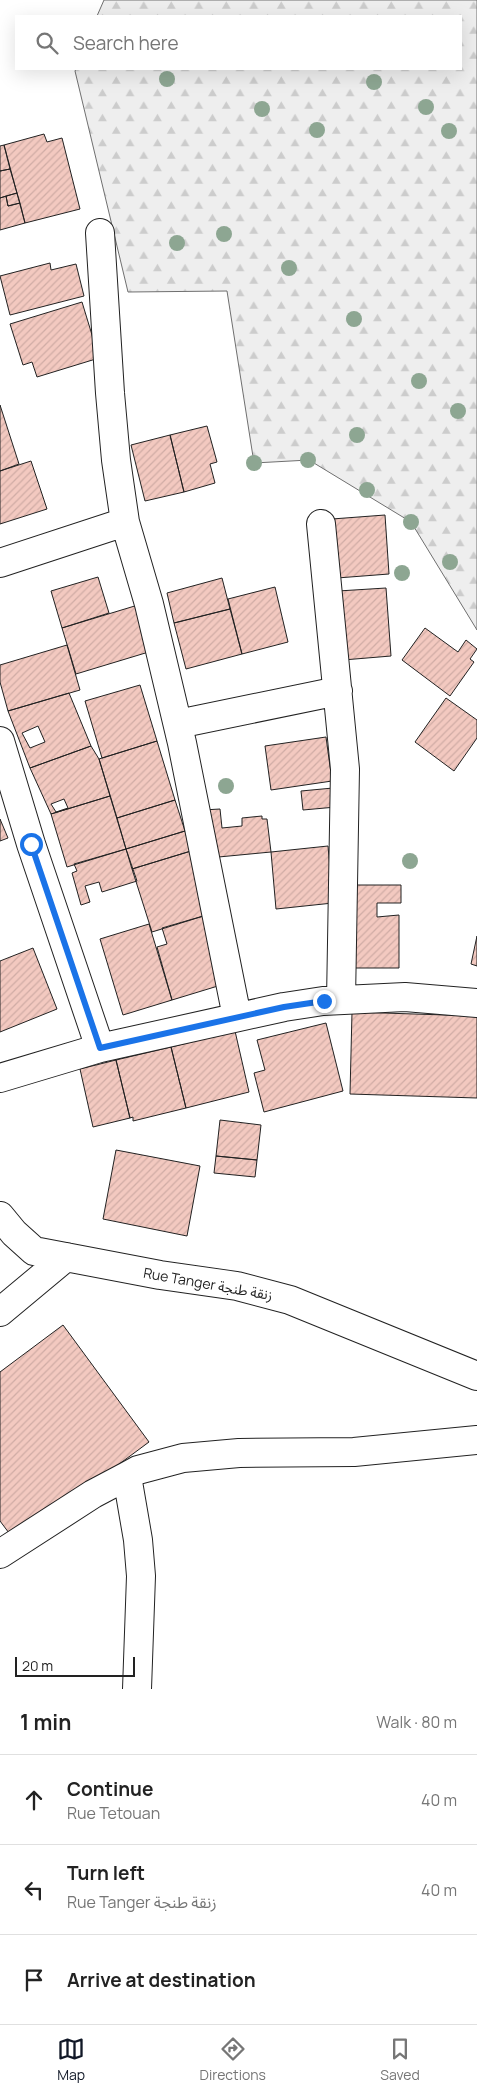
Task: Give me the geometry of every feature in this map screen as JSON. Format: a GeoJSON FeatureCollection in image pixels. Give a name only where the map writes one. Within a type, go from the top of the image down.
{"type":"FeatureCollection","features":[{"type":"Feature","properties":{"kind":"street"},"geometry":{"type":"LineString","coordinates":[[100,233],[110,393],[116,460],[125,522],[149,604],[178,724],[237,1017]]}},
{"type":"Feature","properties":{"kind":"street"},"geometry":{"type":"LineString","coordinates":[[0,563],[125,522]]}},
{"type":"Feature","properties":{"kind":"street"},"geometry":{"type":"LineString","coordinates":[[321,524],[345,769],[342,1000]]}},
{"type":"Feature","properties":{"kind":"street"},"geometry":{"type":"LineString","coordinates":[[178,724],[338,691]]}},
{"type":"Feature","properties":{"kind":"street"},"geometry":{"type":"LineString","coordinates":[[0,741],[31,844],[100,1048]]}},
{"type":"Feature","properties":{"kind":"street"},"geometry":{"type":"LineString","coordinates":[[0,1078],[100,1048],[284,1007],[342,1000],[405,997],[477,1003]]}},
{"type":"Feature","properties":{"kind":"street","name":"Rue Tanger زنقة طنجة"},"geometry":{"type":"LineString","coordinates":[[0,1216],[14,1234],[34,1251],[160,1275],[237,1286],[290,1300],[477,1376]]}},
{"type":"Feature","properties":{"kind":"street"},"geometry":{"type":"LineString","coordinates":[[0,1312],[66,1257]]}},
{"type":"Feature","properties":{"kind":"street"},"geometry":{"type":"LineString","coordinates":[[0,1554],[93,1494],[127,1476],[183,1458],[240,1453],[354,1452],[477,1440]]}},
{"type":"Feature","properties":{"kind":"street"},"geometry":{"type":"LineString","coordinates":[[127,1476],[138,1540],[141,1576],[137,1689]]}},
{"type":"Feature","properties":{"kind":"green space"},"geometry":{"type":"Polygon","coordinates":[[[104,0],[477,0],[477,630],[411,522],[309,460],[254,463],[227,291],[128,292],[75,71],[462,70],[462,15],[97,15],[104,0]]]}},
{"type":"Feature","properties":{"kind":"building"},"geometry":{"type":"Polygon","coordinates":[[[44,134],[47,142],[62,138],[80,209],[25,223],[4,145],[44,134]]]}},
{"type":"Feature","properties":{"kind":"building"},"geometry":{"type":"Polygon","coordinates":[[[4,145],[10,169],[0,171],[0,146],[4,145]]]}},
{"type":"Feature","properties":{"kind":"building"},"geometry":{"type":"Polygon","coordinates":[[[10,169],[17,193],[0,198],[0,171],[10,169]]]}},
{"type":"Feature","properties":{"kind":"building"},"geometry":{"type":"Polygon","coordinates":[[[17,193],[20,203],[8,206],[6,196],[17,193]]]}},
{"type":"Feature","properties":{"kind":"building"},"geometry":{"type":"Polygon","coordinates":[[[6,196],[8,206],[20,203],[25,223],[0,230],[0,198],[6,196]]]}},
{"type":"Feature","properties":{"kind":"building"},"geometry":{"type":"Polygon","coordinates":[[[50,263],[51,270],[76,264],[84,296],[10,315],[0,276],[50,263]]]}},
{"type":"Feature","properties":{"kind":"building"},"geometry":{"type":"Polygon","coordinates":[[[82,302],[99,358],[37,377],[32,362],[23,365],[10,324],[82,302]]]}},
{"type":"Feature","properties":{"kind":"building"},"geometry":{"type":"Polygon","coordinates":[[[0,405],[19,464],[0,471],[0,405]]]}},
{"type":"Feature","properties":{"kind":"building"},"geometry":{"type":"Polygon","coordinates":[[[207,426],[217,462],[210,464],[215,483],[184,492],[170,435],[207,426]]]}},
{"type":"Feature","properties":{"kind":"building"},"geometry":{"type":"Polygon","coordinates":[[[170,435],[184,492],[145,501],[131,445],[170,435]]]}},
{"type":"Feature","properties":{"kind":"building"},"geometry":{"type":"Polygon","coordinates":[[[31,461],[47,509],[0,524],[0,471],[31,461]]]}},
{"type":"Feature","properties":{"kind":"building"},"geometry":{"type":"Polygon","coordinates":[[[385,515],[389,574],[337,578],[332,519],[385,515]]]}},
{"type":"Feature","properties":{"kind":"building"},"geometry":{"type":"Polygon","coordinates":[[[98,577],[109,613],[62,628],[51,591],[98,577]]]}},
{"type":"Feature","properties":{"kind":"building"},"geometry":{"type":"Polygon","coordinates":[[[222,578],[230,609],[174,623],[167,593],[222,578]]]}},
{"type":"Feature","properties":{"kind":"building"},"geometry":{"type":"Polygon","coordinates":[[[275,587],[288,642],[242,654],[228,599],[275,587]]]}},
{"type":"Feature","properties":{"kind":"building"},"geometry":{"type":"Polygon","coordinates":[[[386,588],[391,656],[343,660],[338,591],[386,588]]]}},
{"type":"Feature","properties":{"kind":"building"},"geometry":{"type":"Polygon","coordinates":[[[138,605],[152,651],[76,674],[62,628],[138,605]]]}},
{"type":"Feature","properties":{"kind":"building"},"geometry":{"type":"Polygon","coordinates":[[[230,609],[242,654],[186,669],[174,623],[230,609]]]}},
{"type":"Feature","properties":{"kind":"building"},"geometry":{"type":"Polygon","coordinates":[[[425,628],[458,652],[466,640],[477,649],[470,659],[474,662],[450,696],[402,660],[425,628]]]}},
{"type":"Feature","properties":{"kind":"building"},"geometry":{"type":"Polygon","coordinates":[[[67,645],[80,690],[8,711],[0,682],[0,665],[67,645]]]}},
{"type":"Feature","properties":{"kind":"building"},"geometry":{"type":"Polygon","coordinates":[[[140,685],[157,741],[102,758],[85,701],[140,685]]]}},
{"type":"Feature","properties":{"kind":"building"},"geometry":{"type":"Polygon","coordinates":[[[69,693],[91,746],[30,768],[8,711],[69,693]],[[38,726],[22,733],[30,748],[45,742],[38,726]]]}},
{"type":"Feature","properties":{"kind":"building"},"geometry":{"type":"Polygon","coordinates":[[[446,698],[477,720],[477,738],[454,771],[415,742],[446,698]]]}},
{"type":"Feature","properties":{"kind":"building"},"geometry":{"type":"Polygon","coordinates":[[[326,737],[332,781],[271,790],[265,746],[326,737]]]}},
{"type":"Feature","properties":{"kind":"building"},"geometry":{"type":"Polygon","coordinates":[[[157,741],[175,800],[117,818],[99,759],[157,741]]]}},
{"type":"Feature","properties":{"kind":"building"},"geometry":{"type":"Polygon","coordinates":[[[91,746],[99,759],[110,796],[51,814],[30,768],[91,746]],[[64,799],[51,804],[56,812],[68,808],[64,799]]]}},
{"type":"Feature","properties":{"kind":"building"},"geometry":{"type":"Polygon","coordinates":[[[333,788],[336,807],[303,810],[301,791],[333,788]]]}},
{"type":"Feature","properties":{"kind":"building"},"geometry":{"type":"Polygon","coordinates":[[[110,796],[126,849],[67,867],[51,814],[110,796]]]}},
{"type":"Feature","properties":{"kind":"building"},"geometry":{"type":"Polygon","coordinates":[[[175,800],[185,831],[126,849],[117,818],[175,800]]]}},
{"type":"Feature","properties":{"kind":"building"},"geometry":{"type":"Polygon","coordinates":[[[220,809],[222,828],[242,826],[242,818],[262,816],[262,819],[267,819],[271,852],[208,858],[203,810],[220,809]]]}},
{"type":"Feature","properties":{"kind":"building"},"geometry":{"type":"Polygon","coordinates":[[[0,819],[8,838],[0,841],[0,819]]]}},
{"type":"Feature","properties":{"kind":"building"},"geometry":{"type":"Polygon","coordinates":[[[185,831],[191,851],[132,869],[126,849],[185,831]]]}},
{"type":"Feature","properties":{"kind":"building"},"geometry":{"type":"Polygon","coordinates":[[[328,846],[333,903],[276,909],[271,852],[328,846]]]}},
{"type":"Feature","properties":{"kind":"building"},"geometry":{"type":"Polygon","coordinates":[[[126,849],[137,881],[102,892],[99,882],[85,886],[90,902],[81,905],[72,873],[77,871],[74,864],[126,849]]]}},
{"type":"Feature","properties":{"kind":"building"},"geometry":{"type":"Polygon","coordinates":[[[191,851],[210,914],[152,932],[132,869],[191,851]]]}},
{"type":"Feature","properties":{"kind":"building"},"geometry":{"type":"Polygon","coordinates":[[[351,885],[401,885],[401,903],[377,903],[377,917],[399,915],[399,968],[351,968],[351,885]]]}},
{"type":"Feature","properties":{"kind":"building"},"geometry":{"type":"Polygon","coordinates":[[[210,914],[231,982],[172,1000],[157,947],[167,944],[162,928],[210,914]]]}},
{"type":"Feature","properties":{"kind":"building"},"geometry":{"type":"Polygon","coordinates":[[[149,924],[172,1000],[123,1015],[100,939],[149,924]]]}},
{"type":"Feature","properties":{"kind":"building"},"geometry":{"type":"Polygon","coordinates":[[[477,936],[477,966],[471,964],[477,936]]]}},
{"type":"Feature","properties":{"kind":"building"},"geometry":{"type":"Polygon","coordinates":[[[33,948],[57,1009],[0,1032],[0,961],[33,948]]]}},
{"type":"Feature","properties":{"kind":"building"},"geometry":{"type":"Polygon","coordinates":[[[352,1012],[477,1016],[477,1098],[350,1094],[352,1012]]]}},
{"type":"Feature","properties":{"kind":"building"},"geometry":{"type":"Polygon","coordinates":[[[326,1023],[343,1091],[264,1112],[254,1073],[265,1070],[257,1040],[326,1023]]]}},
{"type":"Feature","properties":{"kind":"building"},"geometry":{"type":"Polygon","coordinates":[[[235,1031],[249,1092],[186,1108],[171,1047],[235,1031]]]}},
{"type":"Feature","properties":{"kind":"building"},"geometry":{"type":"Polygon","coordinates":[[[171,1047],[186,1108],[133,1121],[133,1117],[130,1118],[116,1060],[171,1047]]]}},
{"type":"Feature","properties":{"kind":"building"},"geometry":{"type":"Polygon","coordinates":[[[116,1060],[130,1118],[93,1127],[80,1069],[116,1060]]]}},
{"type":"Feature","properties":{"kind":"building"},"geometry":{"type":"Polygon","coordinates":[[[220,1120],[261,1125],[257,1160],[216,1156],[220,1120]]]}},
{"type":"Feature","properties":{"kind":"building"},"geometry":{"type":"Polygon","coordinates":[[[116,1150],[200,1166],[187,1236],[103,1219],[116,1150]]]}},
{"type":"Feature","properties":{"kind":"building"},"geometry":{"type":"Polygon","coordinates":[[[216,1156],[257,1160],[255,1177],[214,1173],[216,1156]]]}},
{"type":"Feature","properties":{"kind":"building"},"geometry":{"type":"Polygon","coordinates":[[[63,1325],[149,1442],[15,1541],[0,1521],[0,1372],[63,1325]]]}},
{"type":"Feature","properties":{"kind":"route"},"geometry":{"type":"LineString","coordinates":[[31,844],[100,1048],[284,1007],[324,1001]]}}]}
